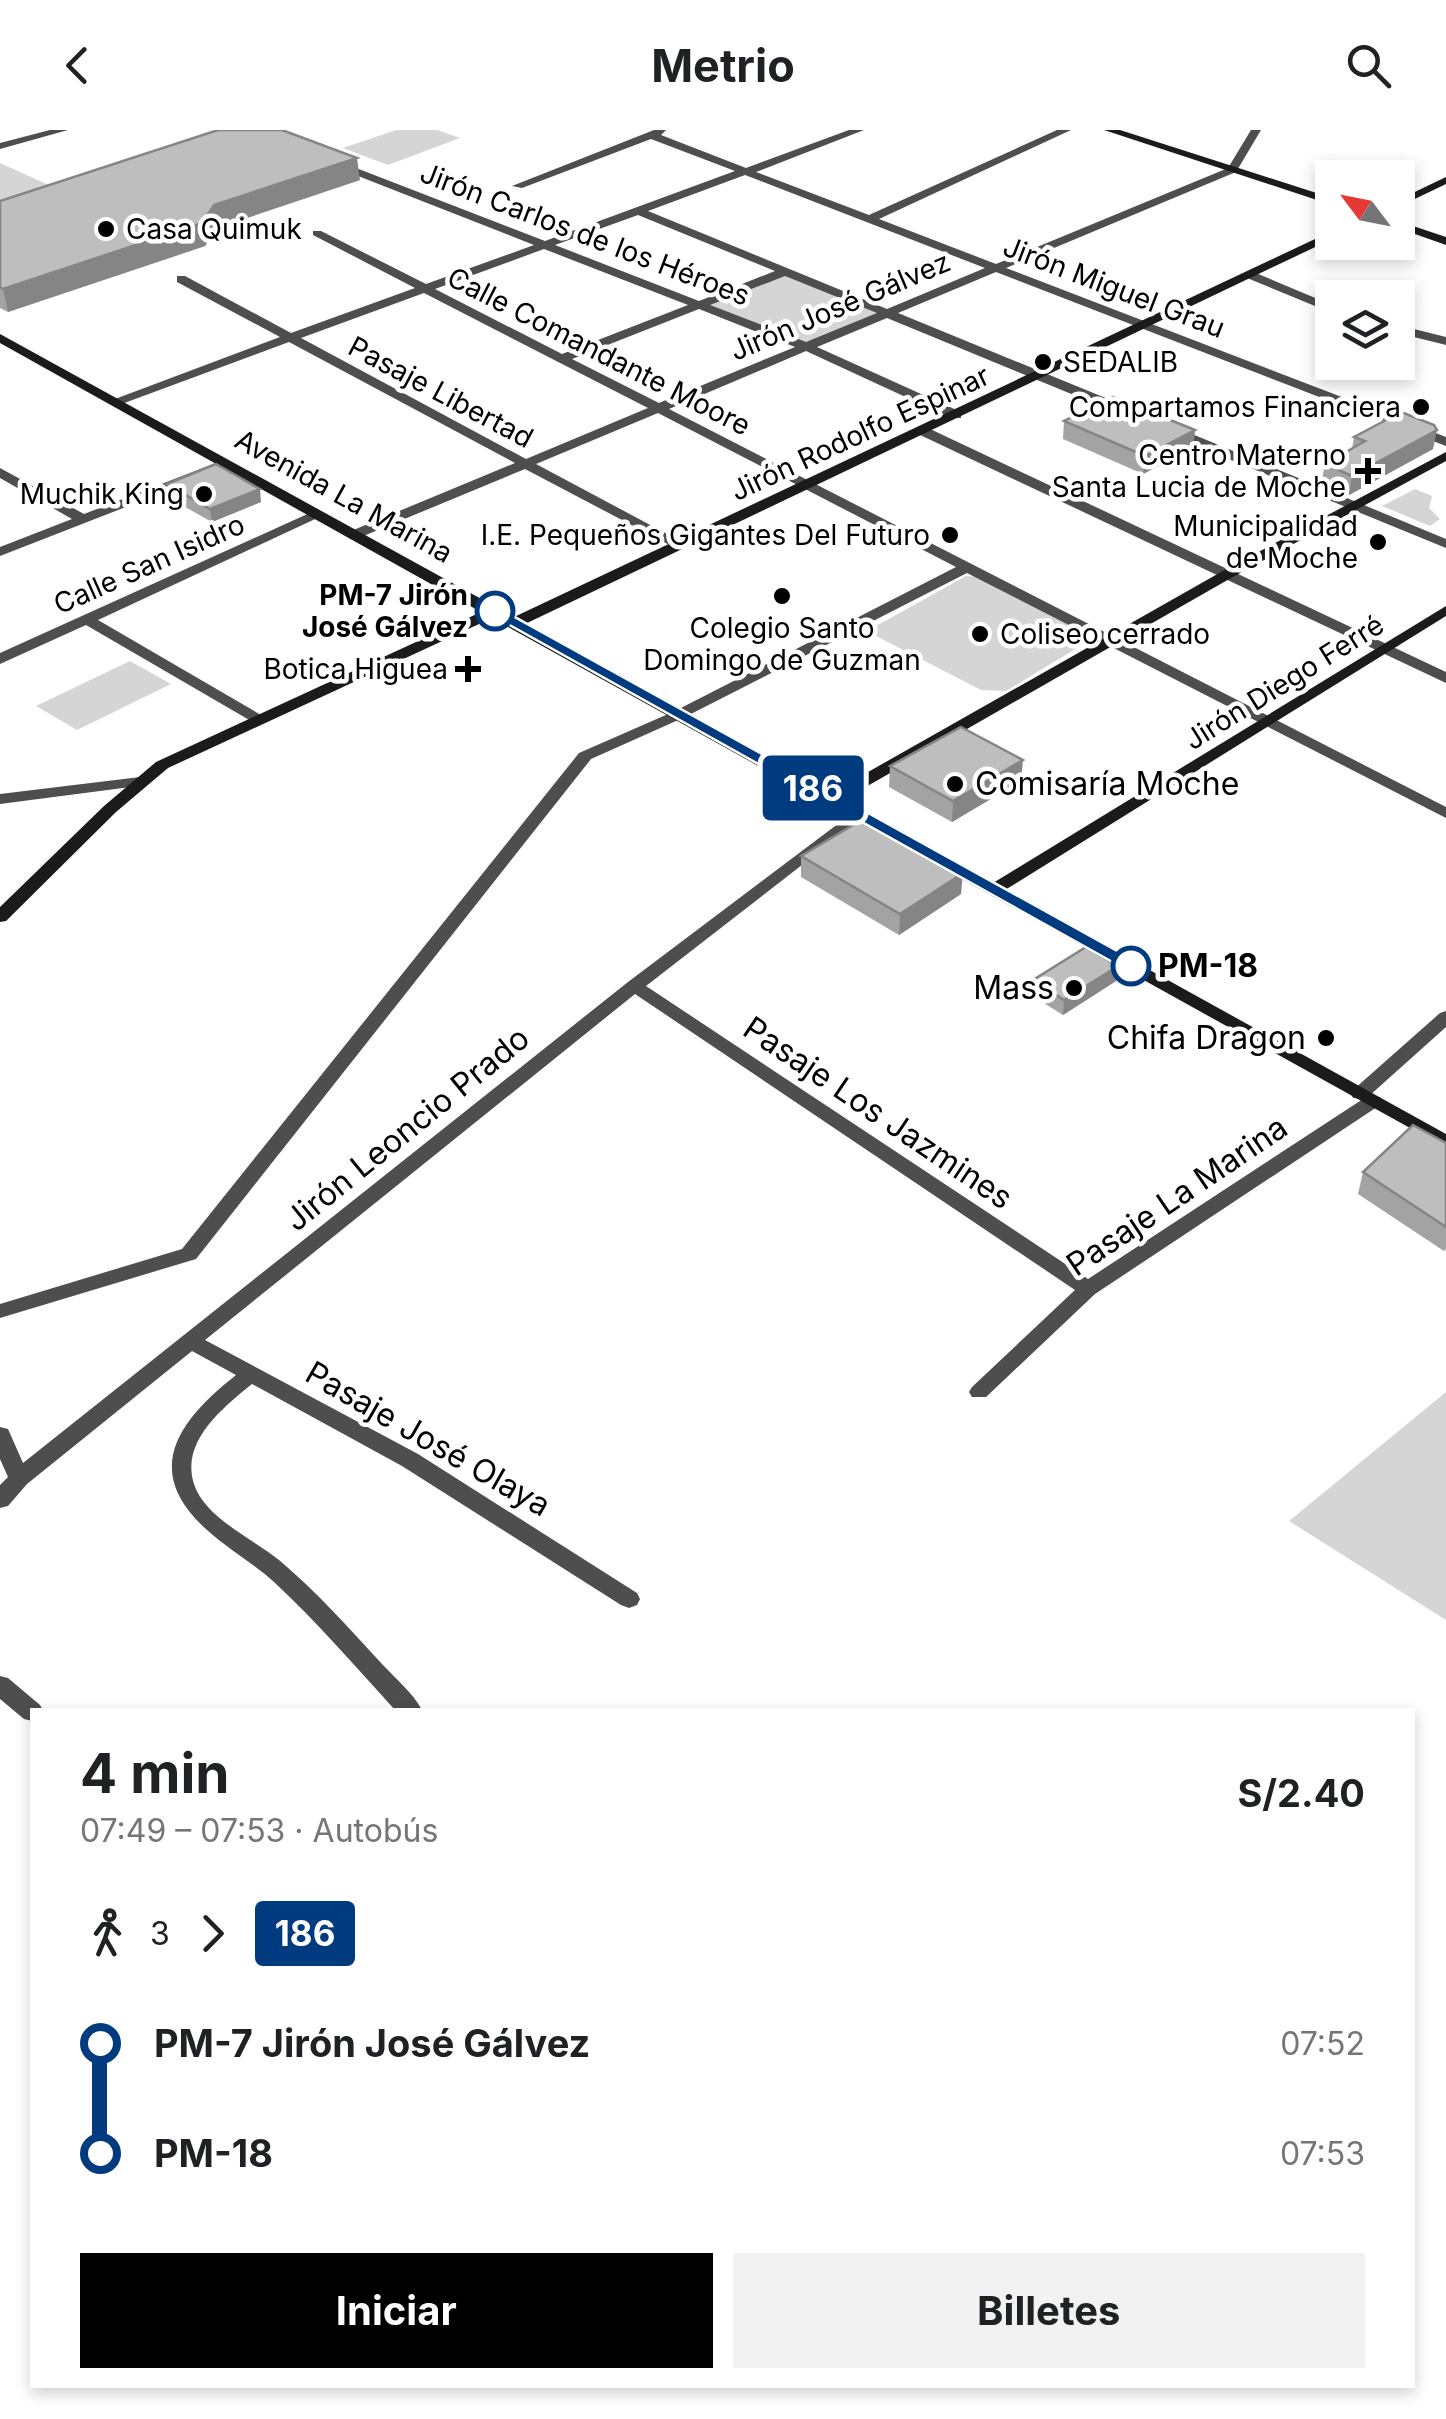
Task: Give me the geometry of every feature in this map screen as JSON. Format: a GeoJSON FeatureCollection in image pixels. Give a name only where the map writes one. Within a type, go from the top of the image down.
{"type":"FeatureCollection","features":[{"type":"Feature","properties":{"kind":"street"},"geometry":{"type":"LineString","coordinates":[[0,146],[62,130]]}},
{"type":"Feature","properties":{"kind":"street"},"geometry":{"type":"LineString","coordinates":[[114,402],[859,130]]}},
{"type":"Feature","properties":{"kind":"street"},"geometry":{"type":"LineString","coordinates":[[870,219],[1066,130]]}},
{"type":"Feature","properties":{"kind":"street"},"geometry":{"type":"LineString","coordinates":[[1109,130],[1315,197]]}},
{"type":"Feature","properties":{"kind":"street"},"geometry":{"type":"LineString","coordinates":[[1232,170],[1256,130]]}},
{"type":"Feature","properties":{"kind":"street"},"geometry":{"type":"LineString","coordinates":[[518,186],[658,132]]}},
{"type":"Feature","properties":{"kind":"street","name":"Jirón Miguel Grau"},"geometry":{"type":"LineString","coordinates":[[658,132],[749,172],[1446,442]]}},
{"type":"Feature","properties":{"kind":"street","name":"Jirón Carlos de los Héroes"},"geometry":{"type":"LineString","coordinates":[[316,156],[807,346],[956,415]]}},
{"type":"Feature","properties":{"kind":"street","name":"Jirón José Gálvez"},"geometry":{"type":"LineString","coordinates":[[356,534],[1232,170]]}},
{"type":"Feature","properties":{"kind":"street"},"geometry":{"type":"LineString","coordinates":[[1415,196],[1446,180]]}},
{"type":"Feature","properties":{"kind":"street"},"geometry":{"type":"LineString","coordinates":[[642,212],[1144,420]]}},
{"type":"Feature","properties":{"kind":"street"},"geometry":{"type":"LineString","coordinates":[[1415,230],[1446,240]]}},
{"type":"Feature","properties":{"kind":"street","name":"Calle Comandante Moore"},"geometry":{"type":"LineString","coordinates":[[317,233],[1444,810]]}},
{"type":"Feature","properties":{"kind":"street","name":"Jirón Rodolfo Espinar"},"geometry":{"type":"LineString","coordinates":[[516,622],[1143,325],[1257,278],[1315,245]]}},
{"type":"Feature","properties":{"kind":"street"},"geometry":{"type":"LineString","coordinates":[[560,359],[786,272]]}},
{"type":"Feature","properties":{"kind":"street"},"geometry":{"type":"LineString","coordinates":[[1257,278],[1315,302]]}},
{"type":"Feature","properties":{"kind":"street","name":"Pasaje Libertad"},"geometry":{"type":"LineString","coordinates":[[181,279],[679,546]]}},
{"type":"Feature","properties":{"kind":"street"},"geometry":{"type":"LineString","coordinates":[[1415,333],[1446,341]]}},
{"type":"Feature","properties":{"kind":"street","name":"Avenida La Marina"},"geometry":{"type":"LineString","coordinates":[[0,338],[1446,1142]]}},
{"type":"Feature","properties":{"kind":"street"},"geometry":{"type":"LineString","coordinates":[[1162,427],[1446,544]]}},
{"type":"Feature","properties":{"kind":"street"},"geometry":{"type":"LineString","coordinates":[[923,431],[1446,678]]}},
{"type":"Feature","properties":{"kind":"street"},"geometry":{"type":"LineString","coordinates":[[833,799],[1226,575],[1446,456]]}},
{"type":"Feature","properties":{"kind":"street"},"geometry":{"type":"LineString","coordinates":[[0,552],[226,463]]}},
{"type":"Feature","properties":{"kind":"street"},"geometry":{"type":"LineString","coordinates":[[0,472],[82,519]]}},
{"type":"Feature","properties":{"kind":"street","name":"Calle San Isidro"},"geometry":{"type":"LineString","coordinates":[[0,659],[318,514]]}},
{"type":"Feature","properties":{"kind":"street"},"geometry":{"type":"LineString","coordinates":[[0,1311],[190,1254],[585,756],[680,714],[967,568]]}},
{"type":"Feature","properties":{"kind":"street","name":"Jirón Diego Ferré"},"geometry":{"type":"LineString","coordinates":[[994,889],[1446,610]]}},
{"type":"Feature","properties":{"kind":"street"},"geometry":{"type":"LineString","coordinates":[[0,917],[162,765],[256,718],[495,611]]}},
{"type":"Feature","properties":{"kind":"street"},"geometry":{"type":"LineString","coordinates":[[88,620],[256,718]]}},
{"type":"Feature","properties":{"kind":"street"},"geometry":{"type":"LineString","coordinates":[[0,798],[140,782]]}},
{"type":"Feature","properties":{"kind":"street","name":"Jirón Leoncio Prado"},"geometry":{"type":"LineString","coordinates":[[0,1500],[18,1478],[634,986],[859,813]]}},
{"type":"Feature","properties":{"kind":"street","name":"Pasaje Los Jazmines"},"geometry":{"type":"LineString","coordinates":[[634,986],[1088,1289]]}},
{"type":"Feature","properties":{"kind":"street","name":"Pasaje La Marina"},"geometry":{"type":"LineString","coordinates":[[979,1392],[1088,1289],[1366,1097],[1446,1017]]}},
{"type":"Feature","properties":{"kind":"street","name":"Pasaje José Olaya"},"geometry":{"type":"LineString","coordinates":[[190,1342],[410,1460],[630,1599]]}},
{"type":"Feature","properties":{"kind":"street"},"geometry":{"type":"LineString","coordinates":[[251,1374],[190,1429],[182,1457],[189,1497],[212,1523],[266,1562],[312,1604],[408,1708]]}},
{"type":"Feature","properties":{"kind":"street"},"geometry":{"type":"LineString","coordinates":[[0,1436],[18,1478]]}},
{"type":"Feature","properties":{"kind":"street"},"geometry":{"type":"LineString","coordinates":[[2,1690],[30,1711]]}},
{"type":"Feature","properties":{"kind":"shaded area"},"geometry":{"type":"Polygon","coordinates":[[[396,130],[437,130],[460,138],[388,165],[343,148],[396,130]]]}},
{"type":"Feature","properties":{"kind":"shaded area"},"geometry":{"type":"Polygon","coordinates":[[[0,163],[75,197],[0,222],[0,163]]]}},
{"type":"Feature","properties":{"kind":"shaded area"},"geometry":{"type":"Polygon","coordinates":[[[787,274],[880,313],[804,344],[707,306],[787,274]]]}},
{"type":"Feature","properties":{"kind":"shaded area"},"geometry":{"type":"Polygon","coordinates":[[[1415,489],[1432,496],[1429,508],[1440,519],[1430,526],[1382,506],[1415,489]]]}},
{"type":"Feature","properties":{"kind":"shaded area","name":"Coliseo cerrado"},"geometry":{"type":"Polygon","coordinates":[[[966,576],[978,577],[1083,632],[1087,642],[1006,691],[981,690],[876,636],[876,626],[966,576]]]}},
{"type":"Feature","properties":{"kind":"shaded area"},"geometry":{"type":"Polygon","coordinates":[[[130,661],[171,684],[77,730],[36,706],[130,661]]]}},
{"type":"Feature","properties":{"kind":"shaded area"},"geometry":{"type":"Polygon","coordinates":[[[1446,1392],[1446,1620],[1289,1521],[1446,1392]]]}},
{"type":"Feature","properties":{"kind":"building","name":"Casa Quimuk"},"geometry":{"type":"Polygon","coordinates":[[[218,130],[282,130],[357,158],[214,205],[202,223],[0,287],[0,201],[218,130]]]}},
{"type":"Feature","properties":{"kind":"building"},"geometry":{"type":"Polygon","coordinates":[[[1113,397],[1195,430],[1145,456],[1064,421],[1113,397]]]}},
{"type":"Feature","properties":{"kind":"building"},"geometry":{"type":"Polygon","coordinates":[[[1401,412],[1434,425],[1437,430],[1352,476],[1325,464],[1365,441],[1354,437],[1401,412]]]}},
{"type":"Feature","properties":{"kind":"building"},"geometry":{"type":"Polygon","coordinates":[[[216,464],[260,489],[210,509],[167,484],[216,464]]]}},
{"type":"Feature","properties":{"kind":"building"},"geometry":{"type":"Polygon","coordinates":[[[961,727],[1023,760],[953,801],[890,766],[961,727]]]}},
{"type":"Feature","properties":{"kind":"building"},"geometry":{"type":"Polygon","coordinates":[[[865,818],[963,873],[900,914],[801,856],[865,818]]]}},
{"type":"Feature","properties":{"kind":"building"},"geometry":{"type":"Polygon","coordinates":[[[1086,947],[1118,966],[1064,1000],[1033,980],[1086,947]]]}},
{"type":"Feature","properties":{"kind":"building"},"geometry":{"type":"Polygon","coordinates":[[[1413,1125],[1446,1143],[1446,1227],[1363,1172],[1413,1125]]]}},
{"type":"Feature","properties":{"kind":"bus line","name":"186"},"geometry":{"type":"LineString","coordinates":[[495,611],[1131,966]]}},
{"type":"Feature","properties":{"kind":"place","name":"Casa Quimuk"},"geometry":{"type":"Point","coordinates":[106,229]}},
{"type":"Feature","properties":{"kind":"place","name":"SEDALIB"},"geometry":{"type":"Point","coordinates":[1043,362]}},
{"type":"Feature","properties":{"kind":"place","name":"Compartamos Financiera"},"geometry":{"type":"Point","coordinates":[1421,407]}},
{"type":"Feature","properties":{"kind":"place","name":"Centro Materno Santa Lucia de Moche"},"geometry":{"type":"Point","coordinates":[1368,471]}},
{"type":"Feature","properties":{"kind":"place","name":"Muchik King"},"geometry":{"type":"Point","coordinates":[204,494]}},
{"type":"Feature","properties":{"kind":"place","name":"I.E. Pequeños Gigantes Del Futuro"},"geometry":{"type":"Point","coordinates":[950,535]}},
{"type":"Feature","properties":{"kind":"place","name":"Municipalidad de Moche"},"geometry":{"type":"Point","coordinates":[1378,542]}},
{"type":"Feature","properties":{"kind":"place","name":"Colegio Santo Domingo de Guzman"},"geometry":{"type":"Point","coordinates":[782,596]}},
{"type":"Feature","properties":{"kind":"place","name":"PM-7 Jirón José Gálvez"},"geometry":{"type":"Point","coordinates":[495,611]}},
{"type":"Feature","properties":{"kind":"place","name":"Coliseo cerrado"},"geometry":{"type":"Point","coordinates":[980,634]}},
{"type":"Feature","properties":{"kind":"place","name":"Botica Higuea"},"geometry":{"type":"Point","coordinates":[468,669]}},
{"type":"Feature","properties":{"kind":"place","name":"Comisaría Moche"},"geometry":{"type":"Point","coordinates":[955,784]}},
{"type":"Feature","properties":{"kind":"place","name":"PM-18"},"geometry":{"type":"Point","coordinates":[1131,966]}},
{"type":"Feature","properties":{"kind":"place","name":"Mass"},"geometry":{"type":"Point","coordinates":[1074,988]}},
{"type":"Feature","properties":{"kind":"place","name":"Chifa Dragon"},"geometry":{"type":"Point","coordinates":[1326,1038]}}]}
